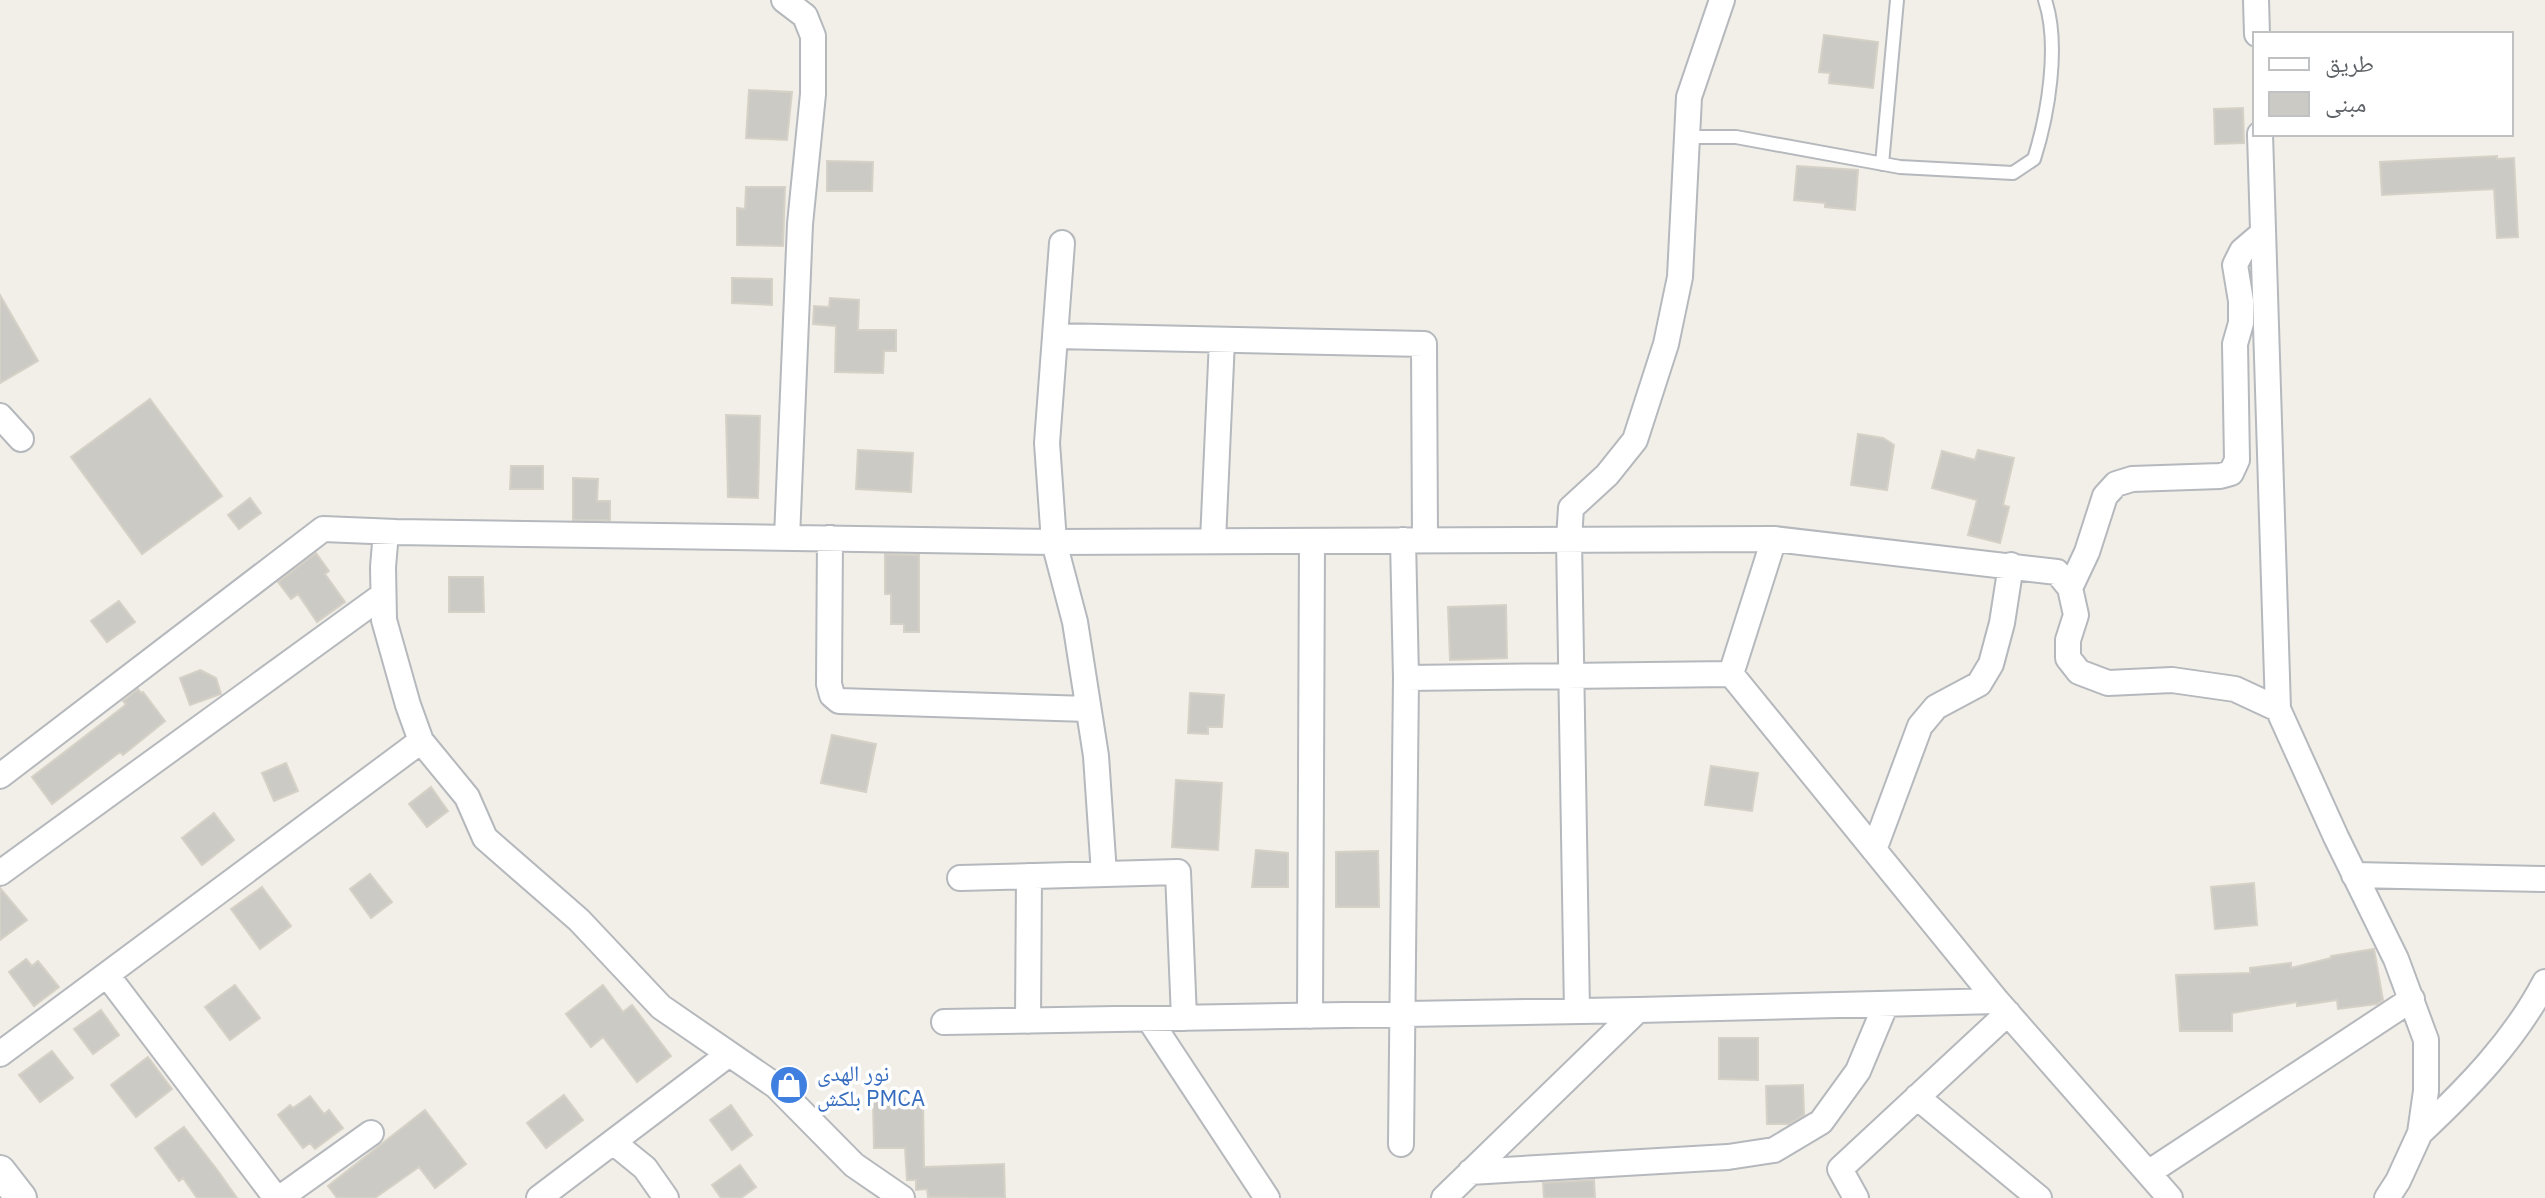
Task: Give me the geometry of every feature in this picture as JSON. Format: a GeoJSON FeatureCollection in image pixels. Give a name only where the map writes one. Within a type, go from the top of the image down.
{"type":"FeatureCollection","features":[{"type":"Feature","properties":{"kind":"street"},"geometry":{"type":"LineString","coordinates":[[784,0],[805,16],[813,36],[813,94],[800,224],[787,538]]}},
{"type":"Feature","properties":{"kind":"street"},"geometry":{"type":"LineString","coordinates":[[1577,1011],[1571,508],[1607,475],[1635,440],[1666,344],[1680,277],[1689,97],[1722,0]]}},
{"type":"Feature","properties":{"kind":"street"},"geometry":{"type":"LineString","coordinates":[[2256,0],[2257,32]]}},
{"type":"Feature","properties":{"kind":"street"},"geometry":{"type":"LineString","coordinates":[[2260,136],[2278,709],[2412,999],[2426,1040],[2426,1091],[2420,1133],[2387,1198]]}},
{"type":"Feature","properties":{"kind":"street"},"geometry":{"type":"LineString","coordinates":[[2070,588],[2087,552],[2105,496],[2116,484],[2132,479],[2231,473],[2237,460],[2235,344],[2241,312],[2235,265],[2242,251],[2263,233]]}},
{"type":"Feature","properties":{"kind":"street"},"geometry":{"type":"LineString","coordinates":[[1062,243],[1047,443],[1054,542],[1075,622],[1096,756],[1104,874]]}},
{"type":"Feature","properties":{"kind":"street"},"geometry":{"type":"LineString","coordinates":[[1056,336],[1424,344],[1406,678],[1401,1144]]}},
{"type":"Feature","properties":{"kind":"street"},"geometry":{"type":"LineString","coordinates":[[1213,541],[1222,340]]}},
{"type":"Feature","properties":{"kind":"street"},"geometry":{"type":"LineString","coordinates":[[0,416],[21,439]]}},
{"type":"Feature","properties":{"kind":"street"},"geometry":{"type":"LineString","coordinates":[[0,776],[323,529],[1054,542],[1774,539],[2057,572],[2070,588],[2076,615],[2068,640],[2068,658],[2079,672],[2108,683],[2172,680],[2235,689],[2278,709]]}},
{"type":"Feature","properties":{"kind":"street"},"geometry":{"type":"LineString","coordinates":[[386,532],[384,620],[421,741],[467,797],[485,838],[579,920],[661,1007],[776,1086],[854,1165],[902,1198]]}},
{"type":"Feature","properties":{"kind":"street"},"geometry":{"type":"LineString","coordinates":[[830,538],[829,684],[832,695],[839,701],[1088,709]]}},
{"type":"Feature","properties":{"kind":"street"},"geometry":{"type":"LineString","coordinates":[[1731,674],[1774,539]]}},
{"type":"Feature","properties":{"kind":"street"},"geometry":{"type":"LineString","coordinates":[[1310,1016],[1312,541]]}},
{"type":"Feature","properties":{"kind":"street"},"geometry":{"type":"LineString","coordinates":[[1874,850],[1920,726],[1936,707],[1979,684],[1991,664],[2002,623],[2011,565]]}},
{"type":"Feature","properties":{"kind":"street"},"geometry":{"type":"LineString","coordinates":[[0,873],[383,595]]}},
{"type":"Feature","properties":{"kind":"street"},"geometry":{"type":"LineString","coordinates":[[1406,678],[1731,674]]}},
{"type":"Feature","properties":{"kind":"street"},"geometry":{"type":"LineString","coordinates":[[1731,674],[2002,1007],[2170,1198]]}},
{"type":"Feature","properties":{"kind":"street"},"geometry":{"type":"LineString","coordinates":[[0,1054],[421,741]]}},
{"type":"Feature","properties":{"kind":"street"},"geometry":{"type":"LineString","coordinates":[[960,878],[1178,872],[1184,1018]]}},
{"type":"Feature","properties":{"kind":"street"},"geometry":{"type":"LineString","coordinates":[[2354,875],[2545,879]]}},
{"type":"Feature","properties":{"kind":"street"},"geometry":{"type":"LineString","coordinates":[[1028,1021],[1029,876]]}},
{"type":"Feature","properties":{"kind":"street"},"geometry":{"type":"LineString","coordinates":[[107,975],[278,1198],[371,1133]]}},
{"type":"Feature","properties":{"kind":"street"},"geometry":{"type":"LineString","coordinates":[[2420,1133],[2465,1091],[2498,1053],[2533,1006],[2545,982]]}},
{"type":"Feature","properties":{"kind":"street"},"geometry":{"type":"LineString","coordinates":[[2148,1173],[2412,999]]}},
{"type":"Feature","properties":{"kind":"street"},"geometry":{"type":"LineString","coordinates":[[944,1022],[1886,1004],[2002,1007]]}},
{"type":"Feature","properties":{"kind":"street"},"geometry":{"type":"LineString","coordinates":[[1470,1172],[1728,1157],[1774,1150],[1821,1122],[1858,1071],[1886,1004]]}},
{"type":"Feature","properties":{"kind":"street"},"geometry":{"type":"LineString","coordinates":[[1856,1198],[1840,1169],[1917,1097],[2002,1007]]}},
{"type":"Feature","properties":{"kind":"street"},"geometry":{"type":"LineString","coordinates":[[1444,1198],[1638,1010]]}},
{"type":"Feature","properties":{"kind":"street"},"geometry":{"type":"LineString","coordinates":[[1149,1019],[1267,1198]]}},
{"type":"Feature","properties":{"kind":"street"},"geometry":{"type":"LineString","coordinates":[[539,1198],[729,1054]]}},
{"type":"Feature","properties":{"kind":"street"},"geometry":{"type":"LineString","coordinates":[[1917,1097],[2039,1198]]}},
{"type":"Feature","properties":{"kind":"street"},"geometry":{"type":"LineString","coordinates":[[613,1142],[645,1168],[666,1198]]}},
{"type":"Feature","properties":{"kind":"street"},"geometry":{"type":"LineString","coordinates":[[0,1171],[21,1198]]}},
{"type":"Feature","properties":{"kind":"lane"},"geometry":{"type":"LineString","coordinates":[[1882,164],[1897,0]]}},
{"type":"Feature","properties":{"kind":"lane"},"geometry":{"type":"LineString","coordinates":[[1687,137],[1736,137],[1882,164],[2013,173],[2034,159],[2046,120],[2052,59],[2045,0]]}},
{"type":"Feature","properties":{"kind":"building"},"geometry":{"type":"Polygon","coordinates":[[[1824,35],[1878,42],[1873,88],[1829,83],[1830,73],[1819,72],[1824,35]]]}},
{"type":"Feature","properties":{"kind":"building"},"geometry":{"type":"Polygon","coordinates":[[[749,90],[792,92],[787,140],[746,138],[749,90]]]}},
{"type":"Feature","properties":{"kind":"building"},"geometry":{"type":"Polygon","coordinates":[[[2243,108],[2244,143],[2215,144],[2214,109],[2243,108]]]}},
{"type":"Feature","properties":{"kind":"building"},"geometry":{"type":"Polygon","coordinates":[[[2497,156],[2497,159],[2514,158],[2518,237],[2497,238],[2494,189],[2382,195],[2380,162],[2497,156]]]}},
{"type":"Feature","properties":{"kind":"building"},"geometry":{"type":"Polygon","coordinates":[[[827,161],[873,162],[872,191],[827,191],[827,161]]]}},
{"type":"Feature","properties":{"kind":"building"},"geometry":{"type":"Polygon","coordinates":[[[1797,166],[1858,170],[1855,210],[1794,200],[1797,166]]]}},
{"type":"Feature","properties":{"kind":"building"},"geometry":{"type":"Polygon","coordinates":[[[746,187],[785,187],[783,246],[737,245],[737,208],[745,209],[746,187]]]}},
{"type":"Feature","properties":{"kind":"building"},"geometry":{"type":"Polygon","coordinates":[[[732,278],[772,279],[772,305],[732,303],[732,278]]]}},
{"type":"Feature","properties":{"kind":"building"},"geometry":{"type":"Polygon","coordinates":[[[0,295],[38,361],[0,383],[0,295]]]}},
{"type":"Feature","properties":{"kind":"building"},"geometry":{"type":"Polygon","coordinates":[[[830,298],[859,300],[858,330],[896,330],[896,351],[884,351],[883,373],[835,372],[836,326],[813,324],[814,306],[829,307],[830,298]]]}},
{"type":"Feature","properties":{"kind":"building"},"geometry":{"type":"Polygon","coordinates":[[[150,399],[222,496],[142,554],[71,457],[150,399]]]}},
{"type":"Feature","properties":{"kind":"building"},"geometry":{"type":"Polygon","coordinates":[[[726,415],[760,416],[758,498],[728,497],[726,415]]]}},
{"type":"Feature","properties":{"kind":"building"},"geometry":{"type":"Polygon","coordinates":[[[1858,434],[1883,438],[1894,445],[1887,490],[1851,485],[1858,434]]]}},
{"type":"Feature","properties":{"kind":"building"},"geometry":{"type":"Polygon","coordinates":[[[858,450],[913,453],[911,492],[856,489],[858,450]]]}},
{"type":"Feature","properties":{"kind":"building"},"geometry":{"type":"Polygon","coordinates":[[[1978,450],[2014,458],[2003,505],[2009,507],[2000,543],[1968,535],[1977,500],[1932,488],[1942,451],[1975,460],[1978,450]]]}},
{"type":"Feature","properties":{"kind":"building"},"geometry":{"type":"Polygon","coordinates":[[[511,466],[543,466],[543,489],[510,489],[511,466]]]}},
{"type":"Feature","properties":{"kind":"building"},"geometry":{"type":"Polygon","coordinates":[[[573,478],[598,479],[597,501],[610,501],[610,520],[573,520],[573,478]]]}},
{"type":"Feature","properties":{"kind":"building"},"geometry":{"type":"Polygon","coordinates":[[[250,498],[261,513],[239,529],[228,515],[250,498]]]}},
{"type":"Feature","properties":{"kind":"building"},"geometry":{"type":"Polygon","coordinates":[[[316,553],[329,571],[325,574],[345,602],[317,622],[298,594],[291,599],[278,582],[316,553]]]}},
{"type":"Feature","properties":{"kind":"building"},"geometry":{"type":"Polygon","coordinates":[[[885,554],[919,555],[919,632],[904,632],[904,624],[891,624],[891,594],[885,594],[885,554]]]}},
{"type":"Feature","properties":{"kind":"building"},"geometry":{"type":"Polygon","coordinates":[[[449,577],[483,577],[484,612],[449,612],[449,577]]]}},
{"type":"Feature","properties":{"kind":"building"},"geometry":{"type":"Polygon","coordinates":[[[119,601],[135,622],[107,642],[91,621],[119,601]]]}},
{"type":"Feature","properties":{"kind":"building"},"geometry":{"type":"Polygon","coordinates":[[[1506,605],[1507,658],[1450,660],[1448,607],[1506,605]]]}},
{"type":"Feature","properties":{"kind":"building"},"geometry":{"type":"Polygon","coordinates":[[[200,670],[216,678],[221,694],[190,705],[180,678],[200,670]]]}},
{"type":"Feature","properties":{"kind":"building"},"geometry":{"type":"Polygon","coordinates":[[[138,689],[165,721],[123,755],[120,752],[52,804],[32,777],[123,707],[126,704],[123,701],[138,689]]]}},
{"type":"Feature","properties":{"kind":"building"},"geometry":{"type":"Polygon","coordinates":[[[1190,693],[1224,695],[1222,727],[1208,727],[1208,734],[1188,733],[1190,693]]]}},
{"type":"Feature","properties":{"kind":"building"},"geometry":{"type":"Polygon","coordinates":[[[832,735],[876,744],[866,792],[821,783],[832,735]]]}},
{"type":"Feature","properties":{"kind":"building"},"geometry":{"type":"Polygon","coordinates":[[[286,763],[298,791],[274,801],[262,773],[286,763]]]}},
{"type":"Feature","properties":{"kind":"building"},"geometry":{"type":"Polygon","coordinates":[[[1711,766],[1758,773],[1752,811],[1705,805],[1711,766]]]}},
{"type":"Feature","properties":{"kind":"building"},"geometry":{"type":"Polygon","coordinates":[[[1176,780],[1222,783],[1218,850],[1172,847],[1176,780]]]}},
{"type":"Feature","properties":{"kind":"building"},"geometry":{"type":"Polygon","coordinates":[[[431,787],[448,811],[427,827],[409,804],[431,787]]]}},
{"type":"Feature","properties":{"kind":"building"},"geometry":{"type":"Polygon","coordinates":[[[214,813],[234,840],[202,865],[182,838],[214,813]]]}},
{"type":"Feature","properties":{"kind":"building"},"geometry":{"type":"Polygon","coordinates":[[[1256,850],[1288,853],[1288,887],[1252,887],[1256,850]]]}},
{"type":"Feature","properties":{"kind":"building"},"geometry":{"type":"Polygon","coordinates":[[[1378,851],[1379,907],[1336,907],[1336,852],[1378,851]]]}},
{"type":"Feature","properties":{"kind":"building"},"geometry":{"type":"Polygon","coordinates":[[[370,874],[392,902],[371,918],[350,889],[370,874]]]}},
{"type":"Feature","properties":{"kind":"building"},"geometry":{"type":"Polygon","coordinates":[[[2254,883],[2257,925],[2215,929],[2211,887],[2254,883]]]}},
{"type":"Feature","properties":{"kind":"building"},"geometry":{"type":"Polygon","coordinates":[[[262,887],[291,926],[260,949],[231,909],[262,887]]]}},
{"type":"Feature","properties":{"kind":"building"},"geometry":{"type":"Polygon","coordinates":[[[0,888],[27,920],[0,940],[0,888]]]}},
{"type":"Feature","properties":{"kind":"building"},"geometry":{"type":"Polygon","coordinates":[[[2374,949],[2383,1000],[2377,1004],[2338,1009],[2337,1000],[2297,1006],[2297,1002],[2232,1013],[2232,1031],[2180,1031],[2176,975],[2250,973],[2250,968],[2291,963],[2291,968],[2331,956],[2374,949]]]}},
{"type":"Feature","properties":{"kind":"building"},"geometry":{"type":"Polygon","coordinates":[[[26,959],[32,966],[38,961],[59,987],[34,1006],[9,972],[26,959]]]}},
{"type":"Feature","properties":{"kind":"building"},"geometry":{"type":"Polygon","coordinates":[[[235,985],[260,1018],[230,1040],[205,1007],[235,985]]]}},
{"type":"Feature","properties":{"kind":"building"},"geometry":{"type":"Polygon","coordinates":[[[603,985],[623,1012],[632,1005],[671,1056],[637,1082],[603,1037],[591,1047],[566,1014],[603,985]]]}},
{"type":"Feature","properties":{"kind":"building"},"geometry":{"type":"Polygon","coordinates":[[[101,1010],[119,1035],[93,1054],[74,1029],[101,1010]]]}},
{"type":"Feature","properties":{"kind":"building"},"geometry":{"type":"Polygon","coordinates":[[[1719,1038],[1758,1038],[1758,1080],[1719,1079],[1719,1038]]]}},
{"type":"Feature","properties":{"kind":"building"},"geometry":{"type":"Polygon","coordinates":[[[52,1051],[73,1078],[40,1102],[19,1075],[52,1051]]]}},
{"type":"Feature","properties":{"kind":"building"},"geometry":{"type":"Polygon","coordinates":[[[148,1057],[172,1089],[136,1117],[111,1085],[148,1057]]]}},
{"type":"Feature","properties":{"kind":"building"},"geometry":{"type":"Polygon","coordinates":[[[1803,1085],[1804,1115],[1789,1124],[1767,1124],[1766,1086],[1803,1085]]]}},
{"type":"Feature","properties":{"kind":"building"},"geometry":{"type":"Polygon","coordinates":[[[564,1095],[583,1120],[546,1148],[527,1123],[564,1095]]]}},
{"type":"Feature","properties":{"kind":"building"},"geometry":{"type":"Polygon","coordinates":[[[310,1096],[324,1114],[329,1110],[343,1128],[315,1149],[310,1143],[303,1148],[278,1115],[290,1105],[293,1108],[310,1096]]]}},
{"type":"Feature","properties":{"kind":"building"},"geometry":{"type":"Polygon","coordinates":[[[923,1099],[924,1167],[1004,1164],[1005,1198],[928,1197],[927,1189],[916,1190],[916,1180],[907,1180],[905,1148],[874,1148],[873,1100],[923,1099]]]}},
{"type":"Feature","properties":{"kind":"building"},"geometry":{"type":"Polygon","coordinates":[[[731,1105],[752,1135],[732,1150],[710,1120],[731,1105]]]}},
{"type":"Feature","properties":{"kind":"building"},"geometry":{"type":"Polygon","coordinates":[[[425,1110],[466,1164],[435,1188],[419,1167],[375,1198],[337,1198],[328,1186],[425,1110]]]}},
{"type":"Feature","properties":{"kind":"building"},"geometry":{"type":"Polygon","coordinates":[[[184,1127],[237,1198],[197,1198],[183,1178],[179,1181],[155,1148],[184,1127]]]}},
{"type":"Feature","properties":{"kind":"building"},"geometry":{"type":"Polygon","coordinates":[[[740,1165],[756,1187],[741,1198],[721,1198],[712,1185],[740,1165]]]}},
{"type":"Feature","properties":{"kind":"building"},"geometry":{"type":"Polygon","coordinates":[[[1594,1180],[1595,1198],[1544,1198],[1543,1183],[1594,1180]]]}},
{"type":"Feature","properties":{"kind":"place","name":"نور الهدى بلكش PMCA"},"geometry":{"type":"Point","coordinates":[789,1085]}}]}
